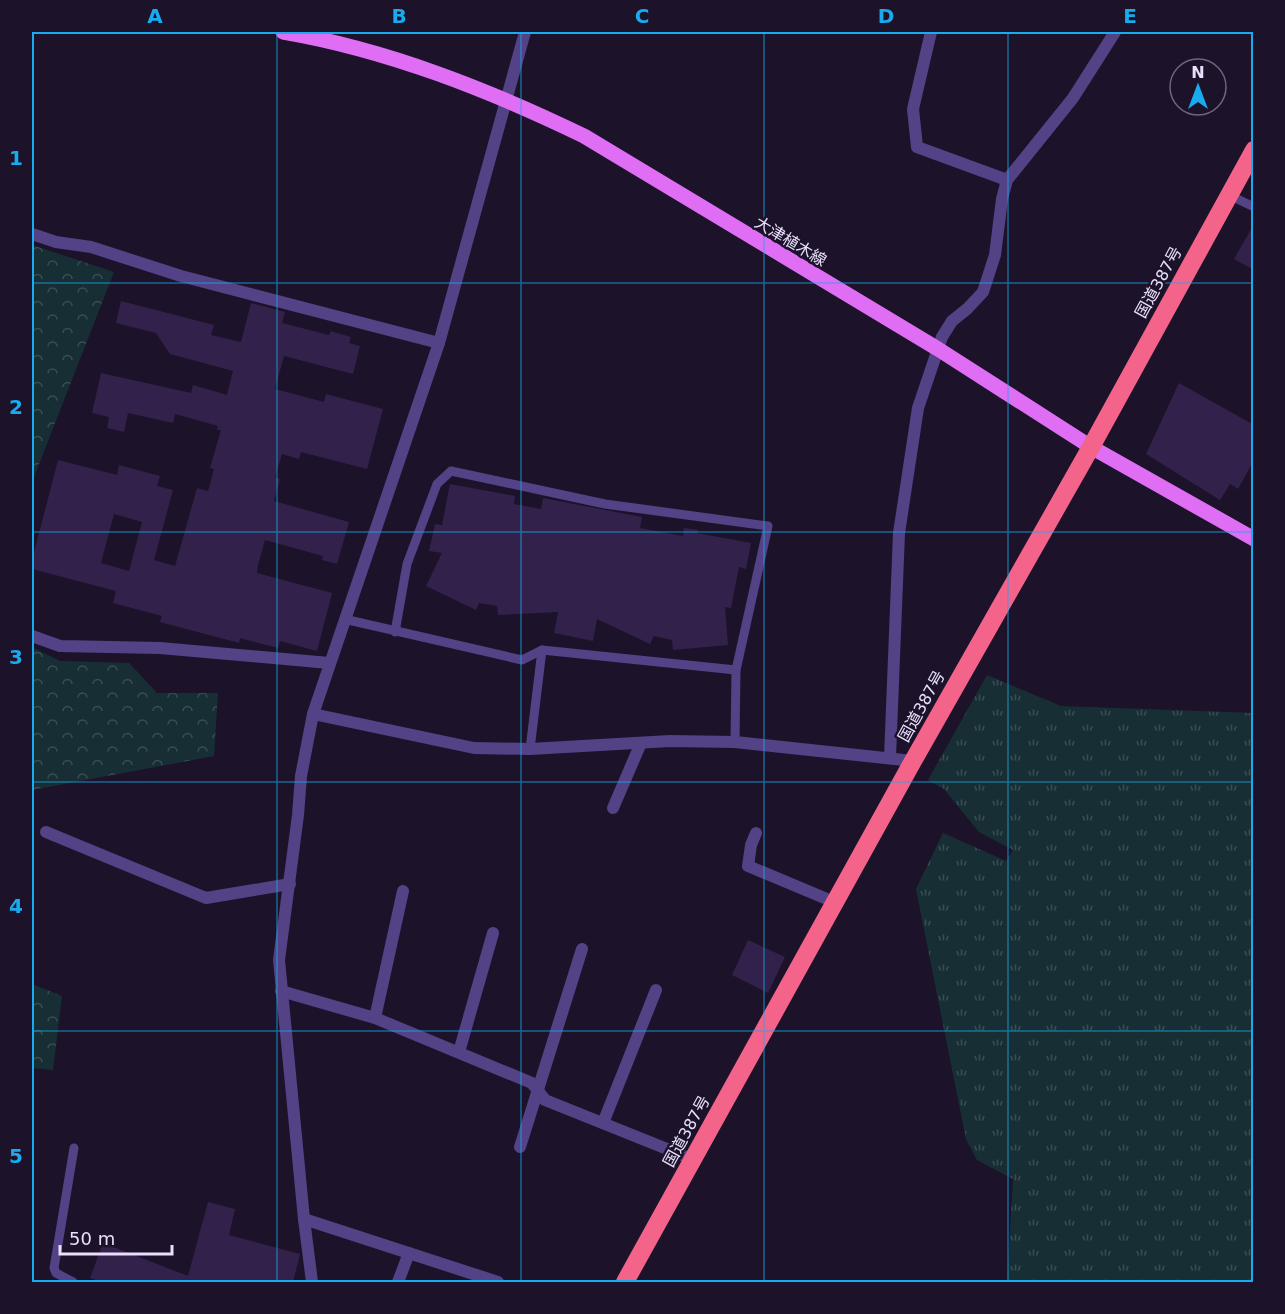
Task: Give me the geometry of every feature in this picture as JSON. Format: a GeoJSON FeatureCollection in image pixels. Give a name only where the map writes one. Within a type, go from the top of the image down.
{"type":"FeatureCollection","features":[{"type":"Feature","properties":{"kind":"highway","name":"国道387号"},"geometry":{"type":"LineString","coordinates":[[625,1282],[834,902],[1091,447],[1254,150]]}},
{"type":"Feature","properties":{"kind":"main road","name":"大津植木線"},"geometry":{"type":"LineString","coordinates":[[283,32],[371,52],[530,110],[603,147],[938,349],[1091,447],[1254,539]]}},
{"type":"Feature","properties":{"kind":"street"},"geometry":{"type":"LineString","coordinates":[[312,1282],[279,960],[290,884],[301,776],[313,714],[329,663],[440,343],[525,32]]}},
{"type":"Feature","properties":{"kind":"street"},"geometry":{"type":"LineString","coordinates":[[931,32],[913,109],[917,147],[1007,180]]}},
{"type":"Feature","properties":{"kind":"street"},"geometry":{"type":"LineString","coordinates":[[890,757],[899,533],[918,408],[942,337],[952,321],[982,292],[995,255],[1007,180],[1073,98],[1115,32]]}},
{"type":"Feature","properties":{"kind":"street"},"geometry":{"type":"LineString","coordinates":[[32,234],[56,242],[91,247],[181,276],[440,343]]}},
{"type":"Feature","properties":{"kind":"street"},"geometry":{"type":"LineString","coordinates":[[32,636],[60,646],[160,648],[329,663]]}},
{"type":"Feature","properties":{"kind":"street"},"geometry":{"type":"LineString","coordinates":[[313,714],[474,748],[530,749],[670,741],[735,742],[913,760]]}},
{"type":"Feature","properties":{"kind":"street"},"geometry":{"type":"LineString","coordinates":[[612,808],[641,742]]}},
{"type":"Feature","properties":{"kind":"street"},"geometry":{"type":"LineString","coordinates":[[46,832],[206,898],[290,884]]}},
{"type":"Feature","properties":{"kind":"street"},"geometry":{"type":"LineString","coordinates":[[756,833],[751,845],[748,866],[834,902]]}},
{"type":"Feature","properties":{"kind":"street"},"geometry":{"type":"LineString","coordinates":[[375,1018],[403,891]]}},
{"type":"Feature","properties":{"kind":"street"},"geometry":{"type":"LineString","coordinates":[[459,1052],[493,933]]}},
{"type":"Feature","properties":{"kind":"street"},"geometry":{"type":"LineString","coordinates":[[520,1148],[582,949]]}},
{"type":"Feature","properties":{"kind":"street"},"geometry":{"type":"LineString","coordinates":[[603,1124],[656,990]]}},
{"type":"Feature","properties":{"kind":"street"},"geometry":{"type":"LineString","coordinates":[[281,991],[375,1018],[459,1052],[532,1083],[545,1100],[692,1159]]}},
{"type":"Feature","properties":{"kind":"street"},"geometry":{"type":"LineString","coordinates":[[304,1219],[498,1282]]}},
{"type":"Feature","properties":{"kind":"street"},"geometry":{"type":"LineString","coordinates":[[398,1282],[409,1253]]}},
{"type":"Feature","properties":{"kind":"lane"},"geometry":{"type":"LineString","coordinates":[[1229,195],[1254,207]]}},
{"type":"Feature","properties":{"kind":"lane"},"geometry":{"type":"LineString","coordinates":[[395,632],[407,564],[436,484],[451,471],[605,504],[768,526],[736,670],[735,742]]}},
{"type":"Feature","properties":{"kind":"lane"},"geometry":{"type":"LineString","coordinates":[[344,619],[522,660],[542,650],[736,670]]}},
{"type":"Feature","properties":{"kind":"lane"},"geometry":{"type":"LineString","coordinates":[[530,749],[542,650]]}},
{"type":"Feature","properties":{"kind":"lane"},"geometry":{"type":"LineString","coordinates":[[73,1282],[56,1273],[54,1268],[74,1148]]}},
{"type":"Feature","properties":{"kind":"green space"},"geometry":{"type":"Polygon","coordinates":[[[32,245],[114,272],[32,482],[32,245]]]}},
{"type":"Feature","properties":{"kind":"green space"},"geometry":{"type":"Polygon","coordinates":[[[32,647],[60,661],[129,663],[157,693],[218,693],[214,756],[32,790],[32,647]]]}},
{"type":"Feature","properties":{"kind":"green space"},"geometry":{"type":"Polygon","coordinates":[[[987,675],[1061,706],[1253,713],[1253,1282],[1007,1282],[1013,1179],[977,1160],[966,1139],[916,889],[943,833],[1006,861],[1013,850],[979,832],[944,789],[928,780],[987,675]]]}},
{"type":"Feature","properties":{"kind":"green space"},"geometry":{"type":"Polygon","coordinates":[[[32,984],[62,996],[53,1070],[32,1068],[32,984]]]}},
{"type":"Feature","properties":{"kind":"building"},"geometry":{"type":"Polygon","coordinates":[[[1254,224],[1254,270],[1234,259],[1254,224]]]}},
{"type":"Feature","properties":{"kind":"building"},"geometry":{"type":"Polygon","coordinates":[[[121,301],[214,325],[211,335],[241,342],[251,303],[285,312],[282,323],[329,335],[331,331],[351,337],[349,343],[360,346],[353,374],[284,356],[275,389],[324,402],[326,394],[383,409],[367,469],[301,452],[299,459],[282,454],[275,477],[280,479],[274,501],[349,522],[337,564],[322,560],[323,556],[265,540],[258,565],[257,573],[332,593],[317,651],[280,641],[278,648],[240,638],[239,643],[160,622],[162,616],[113,603],[116,591],[32,569],[32,560],[58,460],[117,475],[119,465],[160,476],[157,486],[173,490],[154,560],[175,566],[197,488],[208,491],[214,469],[210,468],[221,430],[217,430],[218,426],[175,414],[173,423],[128,413],[124,432],[107,428],[109,417],[92,413],[101,373],[191,393],[193,385],[227,395],[233,371],[170,354],[156,333],[116,323],[121,301]],[[114,514],[101,563],[129,571],[142,522],[114,514]]]}},
{"type":"Feature","properties":{"kind":"building"},"geometry":{"type":"Polygon","coordinates":[[[1179,383],[1254,425],[1254,460],[1238,489],[1230,484],[1220,500],[1146,454],[1179,383]]]}},
{"type":"Feature","properties":{"kind":"building"},"geometry":{"type":"Polygon","coordinates":[[[450,484],[515,496],[514,504],[541,509],[543,498],[642,517],[640,528],[683,536],[684,528],[698,530],[697,533],[751,543],[746,569],[739,567],[731,608],[725,607],[728,645],[673,650],[672,640],[654,636],[650,644],[597,619],[593,641],[554,633],[558,612],[498,615],[497,606],[479,603],[476,610],[426,586],[442,553],[429,551],[435,524],[442,525],[450,484]]]}},
{"type":"Feature","properties":{"kind":"building"},"geometry":{"type":"Polygon","coordinates":[[[748,940],[785,957],[768,993],[732,975],[748,940]]]}},
{"type":"Feature","properties":{"kind":"building"},"geometry":{"type":"Polygon","coordinates":[[[208,1202],[235,1209],[229,1235],[300,1254],[293,1282],[102,1282],[90,1278],[103,1243],[188,1276],[208,1202]]]}}]}
